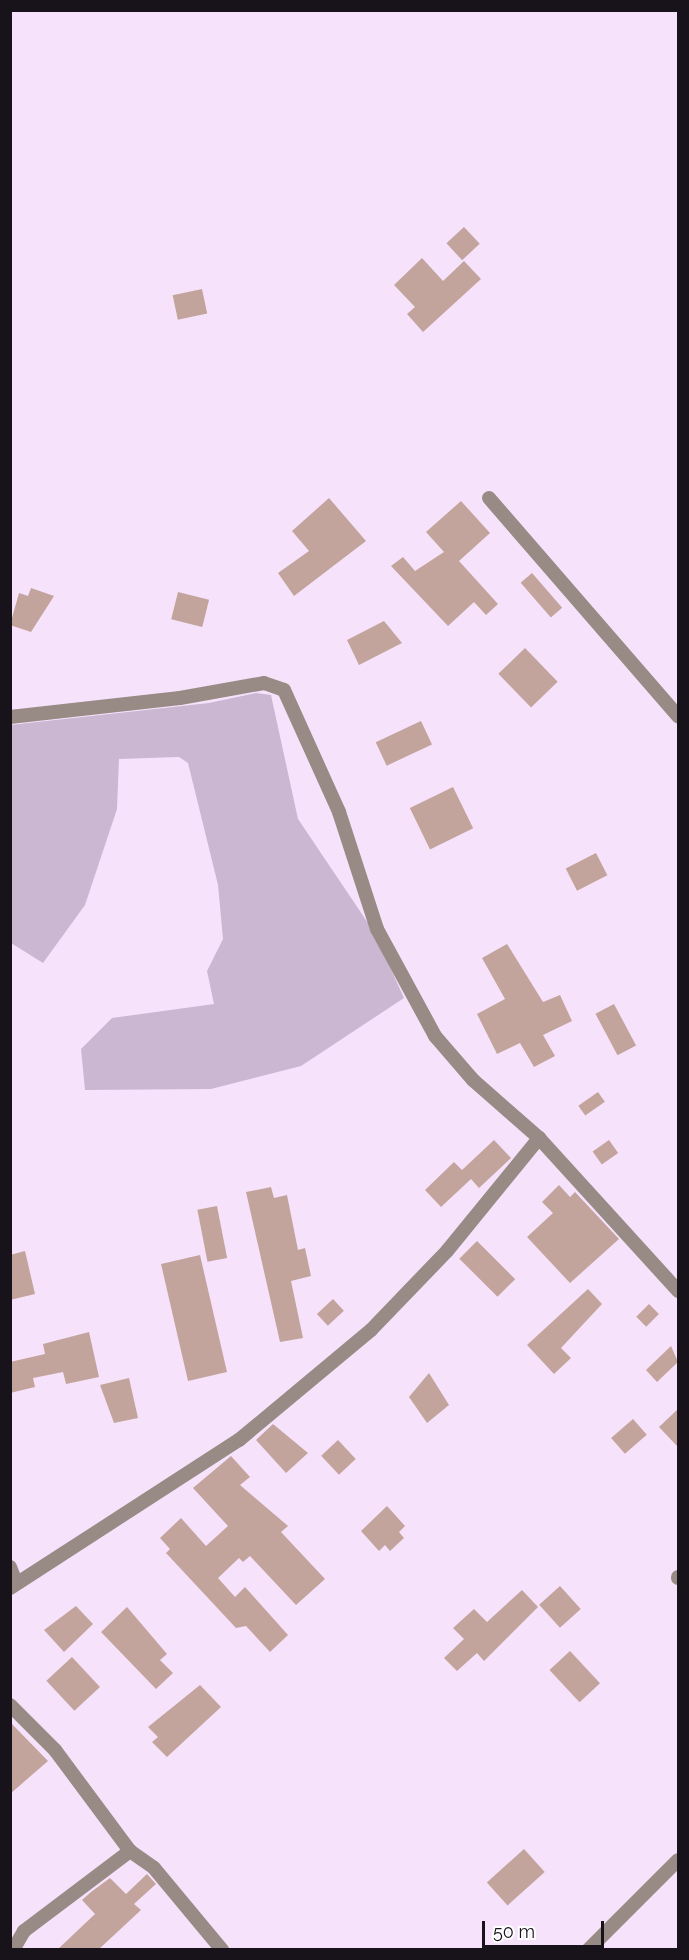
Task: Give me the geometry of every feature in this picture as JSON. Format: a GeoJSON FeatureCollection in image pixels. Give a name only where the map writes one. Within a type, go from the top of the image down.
{"type":"FeatureCollection","features":[{"type":"Feature","properties":{"kind":"street"},"geometry":{"type":"LineString","coordinates":[[489,498],[678,716]]}},
{"type":"Feature","properties":{"kind":"street"},"geometry":{"type":"LineString","coordinates":[[10,717],[264,683],[284,690],[339,812],[359,881],[399,976],[435,1036],[473,1080],[539,1138],[678,1291]]}},
{"type":"Feature","properties":{"kind":"street"},"geometry":{"type":"LineString","coordinates":[[10,1567],[13,1585],[239,1440],[371,1330],[447,1251],[539,1138]]}},
{"type":"Feature","properties":{"kind":"street"},"geometry":{"type":"LineString","coordinates":[[10,1705],[55,1750],[130,1851],[154,1868],[222,1950]]}},
{"type":"Feature","properties":{"kind":"street"},"geometry":{"type":"LineString","coordinates":[[13,1950],[24,1930],[130,1851]]}},
{"type":"Feature","properties":{"kind":"street"},"geometry":{"type":"LineString","coordinates":[[588,1950],[678,1860]]}},
{"type":"Feature","properties":{"kind":"shaded area"},"geometry":{"type":"Polygon","coordinates":[[[256,693],[271,695],[298,819],[374,932],[404,998],[301,1066],[211,1089],[85,1090],[81,1049],[112,1018],[214,1004],[207,971],[223,939],[218,885],[188,763],[179,757],[119,759],[117,809],[85,905],[43,963],[11,943],[10,725],[209,703],[256,693]]]}},
{"type":"Feature","properties":{"kind":"building"},"geometry":{"type":"Polygon","coordinates":[[[464,227],[480,244],[462,260],[446,243],[464,227]]]}},
{"type":"Feature","properties":{"kind":"building"},"geometry":{"type":"Polygon","coordinates":[[[422,258],[443,281],[464,261],[481,279],[423,332],[407,314],[415,307],[394,285],[422,258]]]}},
{"type":"Feature","properties":{"kind":"building"},"geometry":{"type":"Polygon","coordinates":[[[202,289],[207,313],[178,320],[173,295],[202,289]]]}},
{"type":"Feature","properties":{"kind":"building"},"geometry":{"type":"Polygon","coordinates":[[[329,498],[366,541],[294,596],[278,573],[309,551],[292,531],[329,498]]]}},
{"type":"Feature","properties":{"kind":"building"},"geometry":{"type":"Polygon","coordinates":[[[461,501],[490,533],[459,561],[498,604],[486,615],[474,602],[448,626],[391,566],[403,557],[415,571],[444,552],[426,532],[461,501]]]}},
{"type":"Feature","properties":{"kind":"building"},"geometry":{"type":"Polygon","coordinates":[[[532,573],[562,608],[551,618],[521,583],[532,573]]]}},
{"type":"Feature","properties":{"kind":"building"},"geometry":{"type":"Polygon","coordinates":[[[31,588],[54,596],[31,632],[10,625],[19,593],[28,596],[31,588]]]}},
{"type":"Feature","properties":{"kind":"building"},"geometry":{"type":"Polygon","coordinates":[[[178,592],[209,600],[202,627],[171,619],[178,592]]]}},
{"type":"Feature","properties":{"kind":"building"},"geometry":{"type":"Polygon","coordinates":[[[384,621],[402,643],[359,665],[347,640],[384,621]]]}},
{"type":"Feature","properties":{"kind":"building"},"geometry":{"type":"Polygon","coordinates":[[[525,648],[558,682],[531,708],[498,674],[525,648]]]}},
{"type":"Feature","properties":{"kind":"building"},"geometry":{"type":"Polygon","coordinates":[[[421,721],[432,745],[387,766],[376,742],[421,721]]]}},
{"type":"Feature","properties":{"kind":"building"},"geometry":{"type":"Polygon","coordinates":[[[453,787],[473,828],[430,849],[410,808],[453,787]]]}},
{"type":"Feature","properties":{"kind":"building"},"geometry":{"type":"Polygon","coordinates":[[[596,853],[607,875],[577,891],[566,868],[596,853]]]}},
{"type":"Feature","properties":{"kind":"building"},"geometry":{"type":"Polygon","coordinates":[[[507,944],[543,1002],[560,995],[572,1021],[543,1035],[555,1056],[534,1067],[520,1043],[497,1054],[477,1014],[505,999],[482,958],[507,944]]]}},
{"type":"Feature","properties":{"kind":"building"},"geometry":{"type":"Polygon","coordinates":[[[614,1004],[636,1045],[618,1055],[595,1014],[614,1004]]]}},
{"type":"Feature","properties":{"kind":"building"},"geometry":{"type":"Polygon","coordinates":[[[598,1092],[605,1102],[585,1116],[578,1106],[598,1092]]]}},
{"type":"Feature","properties":{"kind":"building"},"geometry":{"type":"Polygon","coordinates":[[[494,1140],[511,1158],[479,1188],[471,1179],[441,1207],[425,1190],[454,1162],[462,1170],[494,1140]]]}},
{"type":"Feature","properties":{"kind":"building"},"geometry":{"type":"Polygon","coordinates":[[[609,1140],[618,1153],[602,1165],[593,1151],[609,1140]]]}},
{"type":"Feature","properties":{"kind":"building"},"geometry":{"type":"Polygon","coordinates":[[[559,1185],[570,1197],[575,1192],[619,1239],[570,1283],[527,1237],[553,1213],[542,1202],[559,1185]]]}},
{"type":"Feature","properties":{"kind":"building"},"geometry":{"type":"Polygon","coordinates":[[[271,1187],[274,1198],[287,1195],[298,1250],[305,1248],[311,1276],[291,1281],[303,1338],[280,1342],[246,1192],[271,1187]]]}},
{"type":"Feature","properties":{"kind":"building"},"geometry":{"type":"Polygon","coordinates":[[[217,1206],[227,1258],[207,1262],[197,1210],[217,1206]]]}},
{"type":"Feature","properties":{"kind":"building"},"geometry":{"type":"Polygon","coordinates":[[[477,1241],[515,1279],[498,1297],[459,1259],[477,1241]]]}},
{"type":"Feature","properties":{"kind":"building"},"geometry":{"type":"Polygon","coordinates":[[[25,1251],[35,1294],[10,1300],[10,1255],[25,1251]]]}},
{"type":"Feature","properties":{"kind":"building"},"geometry":{"type":"Polygon","coordinates":[[[200,1255],[227,1372],[188,1381],[161,1264],[200,1255]]]}},
{"type":"Feature","properties":{"kind":"building"},"geometry":{"type":"Polygon","coordinates":[[[588,1289],[602,1304],[561,1348],[571,1358],[554,1374],[527,1345],[588,1289]]]}},
{"type":"Feature","properties":{"kind":"building"},"geometry":{"type":"Polygon","coordinates":[[[333,1299],[344,1311],[328,1326],[317,1314],[333,1299]]]}},
{"type":"Feature","properties":{"kind":"building"},"geometry":{"type":"Polygon","coordinates":[[[649,1304],[659,1314],[646,1327],[636,1317],[649,1304]]]}},
{"type":"Feature","properties":{"kind":"building"},"geometry":{"type":"Polygon","coordinates":[[[89,1332],[99,1377],[66,1384],[63,1372],[33,1378],[35,1387],[10,1393],[10,1362],[45,1354],[43,1344],[89,1332]]]}},
{"type":"Feature","properties":{"kind":"building"},"geometry":{"type":"Polygon","coordinates":[[[671,1346],[678,1362],[657,1382],[646,1370],[671,1346]]]}},
{"type":"Feature","properties":{"kind":"building"},"geometry":{"type":"Polygon","coordinates":[[[429,1373],[449,1405],[427,1423],[409,1397],[429,1373]]]}},
{"type":"Feature","properties":{"kind":"building"},"geometry":{"type":"Polygon","coordinates":[[[129,1378],[138,1418],[114,1423],[100,1385],[129,1378]]]}},
{"type":"Feature","properties":{"kind":"building"},"geometry":{"type":"Polygon","coordinates":[[[678,1409],[678,1447],[659,1427],[678,1409]]]}},
{"type":"Feature","properties":{"kind":"building"},"geometry":{"type":"Polygon","coordinates":[[[633,1419],[647,1435],[625,1454],[611,1438],[633,1419]]]}},
{"type":"Feature","properties":{"kind":"building"},"geometry":{"type":"Polygon","coordinates":[[[273,1424],[308,1453],[286,1473],[256,1440],[273,1424]]]}},
{"type":"Feature","properties":{"kind":"building"},"geometry":{"type":"Polygon","coordinates":[[[338,1440],[356,1459],[339,1475],[321,1456],[338,1440]]]}},
{"type":"Feature","properties":{"kind":"building"},"geometry":{"type":"Polygon","coordinates":[[[231,1456],[250,1477],[240,1485],[288,1526],[281,1532],[325,1579],[296,1605],[250,1556],[243,1562],[239,1558],[218,1578],[235,1597],[245,1587],[288,1635],[270,1652],[246,1626],[236,1628],[166,1553],[170,1549],[160,1538],[181,1518],[206,1546],[228,1526],[193,1488],[231,1456]]]}},
{"type":"Feature","properties":{"kind":"building"},"geometry":{"type":"Polygon","coordinates":[[[387,1506],[405,1526],[399,1532],[404,1538],[390,1551],[385,1545],[379,1551],[361,1531],[387,1506]]]}},
{"type":"Feature","properties":{"kind":"building"},"geometry":{"type":"Polygon","coordinates":[[[560,1586],[581,1609],[560,1628],[539,1605],[560,1586]]]}},
{"type":"Feature","properties":{"kind":"building"},"geometry":{"type":"Polygon","coordinates":[[[522,1590],[538,1607],[484,1661],[477,1653],[457,1671],[444,1658],[464,1639],[453,1628],[474,1609],[487,1622],[522,1590]]]}},
{"type":"Feature","properties":{"kind":"building"},"geometry":{"type":"Polygon","coordinates":[[[76,1606],[93,1624],[64,1652],[44,1630],[76,1606]]]}},
{"type":"Feature","properties":{"kind":"building"},"geometry":{"type":"Polygon","coordinates":[[[127,1607],[167,1654],[160,1660],[173,1673],[156,1689],[101,1632],[127,1607]]]}},
{"type":"Feature","properties":{"kind":"building"},"geometry":{"type":"Polygon","coordinates":[[[570,1651],[600,1683],[580,1702],[550,1670],[570,1651]]]}},
{"type":"Feature","properties":{"kind":"building"},"geometry":{"type":"Polygon","coordinates":[[[72,1657],[100,1687],[74,1711],[46,1681],[72,1657]]]}},
{"type":"Feature","properties":{"kind":"building"},"geometry":{"type":"Polygon","coordinates":[[[200,1685],[221,1707],[167,1757],[152,1742],[158,1737],[148,1727],[200,1685]]]}},
{"type":"Feature","properties":{"kind":"building"},"geometry":{"type":"Polygon","coordinates":[[[10,1722],[48,1761],[10,1794],[10,1722]]]}},
{"type":"Feature","properties":{"kind":"building"},"geometry":{"type":"Polygon","coordinates":[[[524,1849],[545,1872],[508,1905],[487,1882],[524,1849]]]}},
{"type":"Feature","properties":{"kind":"building"},"geometry":{"type":"Polygon","coordinates":[[[147,1874],[156,1884],[134,1904],[141,1910],[98,1950],[57,1950],[95,1914],[82,1900],[91,1892],[110,1878],[126,1894],[147,1874]]]}}]}
